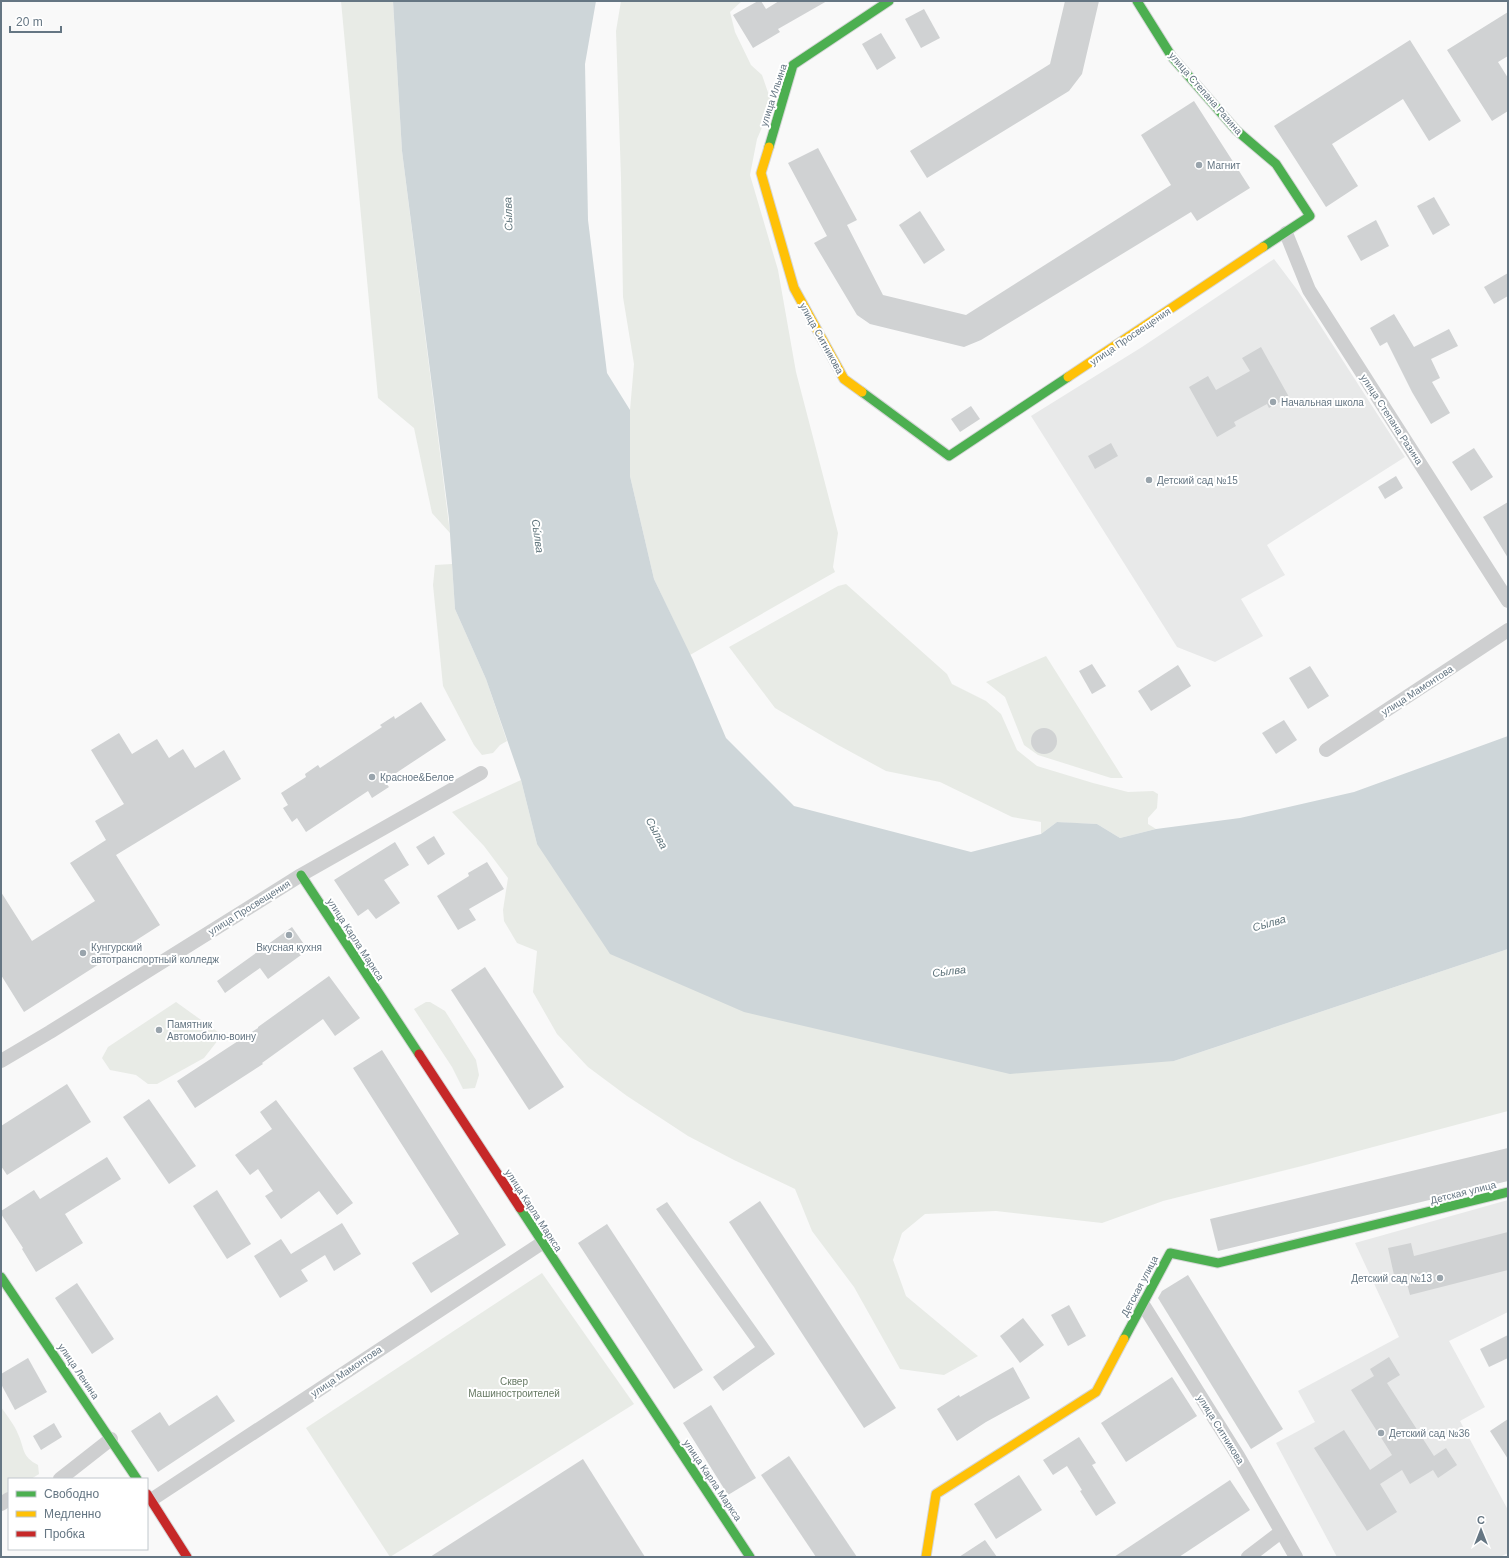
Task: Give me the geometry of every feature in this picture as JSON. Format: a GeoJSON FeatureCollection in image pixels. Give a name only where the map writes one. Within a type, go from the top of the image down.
{"type":"FeatureCollection","features":[{"type":"Feature","properties":{"kind":"street","name":"улица Ильина"},"geometry":{"type":"LineString","coordinates":[[761,173],[793,65],[889,1]]}},
{"type":"Feature","properties":{"kind":"street","name":"улица Степана Разина"},"geometry":{"type":"LineString","coordinates":[[1137,1],[1172,57],[1236,130],[1276,164],[1310,216]]}},
{"type":"Feature","properties":{"kind":"street","name":"улица Ситникова"},"geometry":{"type":"LineString","coordinates":[[761,173],[794,288],[844,379],[950,456]]}},
{"type":"Feature","properties":{"kind":"street","name":"улица Просвещения"},"geometry":{"type":"LineString","coordinates":[[950,456],[1310,216]]}},
{"type":"Feature","properties":{"kind":"street","name":"улица Степана Разина"},"geometry":{"type":"LineString","coordinates":[[1286,233],[1309,290],[1508,601]]}},
{"type":"Feature","properties":{"kind":"street","name":"улица Мамонтова"},"geometry":{"type":"LineString","coordinates":[[1326,750],[1508,630]]}},
{"type":"Feature","properties":{"kind":"street","name":"улица Просвещения"},"geometry":{"type":"LineString","coordinates":[[1,1061],[301,875],[481,773]]}},
{"type":"Feature","properties":{"kind":"street","name":"улица Карла Маркса"},"geometry":{"type":"LineString","coordinates":[[301,875],[750,1557]]}},
{"type":"Feature","properties":{"kind":"street","name":"Детская улица"},"geometry":{"type":"LineString","coordinates":[[926,1557],[936,1494],[1096,1392],[1142,1303],[1170,1253],[1218,1263],[1508,1192]]}},
{"type":"Feature","properties":{"kind":"street","name":"улица Мамонтова"},"geometry":{"type":"LineString","coordinates":[[149,1497],[542,1242]]}},
{"type":"Feature","properties":{"kind":"street","name":"улица Ленина"},"geometry":{"type":"LineString","coordinates":[[1,1277],[137,1478]]}},
{"type":"Feature","properties":{"kind":"street","name":"улица Ситникова"},"geometry":{"type":"LineString","coordinates":[[1142,1303],[1238,1456],[1296,1557]]}},
{"type":"Feature","properties":{"kind":"street"},"geometry":{"type":"LineString","coordinates":[[61,1478],[111,1439]]}},
{"type":"Feature","properties":{"kind":"street"},"geometry":{"type":"LineString","coordinates":[[149,1497],[187,1557]]}},
{"type":"Feature","properties":{"kind":"street"},"geometry":{"type":"LineString","coordinates":[[1248,1557],[1281,1532]]}},
{"type":"Feature","properties":{"kind":"shaded area"},"geometry":{"type":"Polygon","coordinates":[[[1274,259],[1298,291],[1405,457],[1267,545],[1285,575],[1241,599],[1263,636],[1215,662],[1177,647],[1031,416],[1142,347],[1274,259]]]}},
{"type":"Feature","properties":{"kind":"shaded area","name":"Детский сад №36"},"geometry":{"type":"Polygon","coordinates":[[[1508,1200],[1508,1312],[1449,1341],[1485,1407],[1460,1421],[1508,1510],[1508,1553],[1500,1557],[1337,1557],[1276,1443],[1315,1422],[1298,1391],[1399,1337],[1355,1243],[1508,1200]]]}},
{"type":"Feature","properties":{"kind":"green space"},"geometry":{"type":"Polygon","coordinates":[[[341,1],[393,1],[402,151],[450,533],[432,513],[414,428],[378,398],[341,1]]]}},
{"type":"Feature","properties":{"kind":"green space"},"geometry":{"type":"Polygon","coordinates":[[[621,1],[742,1],[730,12],[735,32],[751,65],[762,75],[772,104],[757,139],[750,175],[778,270],[796,372],[838,533],[833,567],[835,572],[690,655],[654,579],[630,476],[630,410],[634,364],[623,297],[616,31],[621,1]]]}},
{"type":"Feature","properties":{"kind":"green space"},"geometry":{"type":"Polygon","coordinates":[[[452,564],[455,609],[486,679],[507,741],[500,745],[493,753],[482,755],[474,745],[443,686],[433,585],[435,565],[452,564]]]}},
{"type":"Feature","properties":{"kind":"green space"},"geometry":{"type":"Polygon","coordinates":[[[846,584],[947,674],[952,684],[986,701],[1001,714],[1017,750],[1037,766],[1128,792],[1153,791],[1158,794],[1157,808],[1148,818],[1148,824],[1156,829],[1120,838],[1097,824],[1057,822],[1041,834],[1041,822],[1012,817],[940,782],[886,771],[775,708],[729,647],[838,586],[846,584]]]}},
{"type":"Feature","properties":{"kind":"green space"},"geometry":{"type":"Polygon","coordinates":[[[1046,656],[1123,778],[1111,778],[1038,755],[1024,745],[1005,697],[986,682],[1046,656]]]}},
{"type":"Feature","properties":{"kind":"green space"},"geometry":{"type":"Polygon","coordinates":[[[521,780],[537,844],[1174,1061],[1508,949],[1508,1111],[1302,1166],[1163,1201],[1102,1223],[996,1211],[925,1214],[902,1233],[893,1260],[906,1296],[978,1356],[944,1375],[900,1369],[854,1287],[812,1231],[795,1189],[688,1136],[627,1096],[588,1067],[557,1034],[533,992],[537,951],[517,943],[504,921],[503,910],[508,878],[484,846],[452,812],[521,780]]]}},
{"type":"Feature","properties":{"kind":"green space"},"geometry":{"type":"Polygon","coordinates":[[[176,1002],[222,1035],[204,1058],[157,1084],[148,1084],[136,1075],[110,1070],[102,1058],[108,1047],[176,1002]]]}},
{"type":"Feature","properties":{"kind":"green space"},"geometry":{"type":"Polygon","coordinates":[[[426,1002],[430,1002],[445,1011],[476,1060],[479,1075],[475,1088],[463,1089],[452,1067],[414,1009],[426,1002]]]}},
{"type":"Feature","properties":{"kind":"green space","name":"Сквер Машиностроителей"},"geometry":{"type":"Polygon","coordinates":[[[542,1273],[634,1404],[390,1557],[306,1428],[542,1273]]]}},
{"type":"Feature","properties":{"kind":"green space"},"geometry":{"type":"Polygon","coordinates":[[[1,1407],[16,1430],[24,1452],[33,1462],[38,1465],[39,1474],[33,1478],[8,1478],[8,1494],[1,1498],[1,1407]]]}},
{"type":"Feature","properties":{"kind":"water","name":"Сы́лва"},"geometry":{"type":"Polygon","coordinates":[[[393,1],[596,1],[585,64],[588,220],[607,373],[630,410],[630,476],[654,579],[693,660],[726,738],[794,806],[971,852],[1041,834],[1057,822],[1097,824],[1120,838],[1156,829],[1240,818],[1354,792],[1508,736],[1508,949],[1174,1061],[1010,1074],[744,1012],[610,954],[537,844],[521,780],[486,679],[455,609],[449,519],[402,151],[393,1]]]}},
{"type":"Feature","properties":{"kind":"building"},"geometry":{"type":"Polygon","coordinates":[[[758,1],[761,1],[766,9],[779,1],[827,1],[778,29],[780,32],[753,48],[733,15],[758,1]]]}},
{"type":"Feature","properties":{"kind":"building"},"geometry":{"type":"Polygon","coordinates":[[[1065,1],[1099,1],[1082,74],[1069,91],[927,178],[910,151],[1050,64],[1065,1]]]}},
{"type":"Feature","properties":{"kind":"building"},"geometry":{"type":"Polygon","coordinates":[[[924,9],[940,38],[921,48],[905,19],[924,9]]]}},
{"type":"Feature","properties":{"kind":"building"},"geometry":{"type":"Polygon","coordinates":[[[1508,12],[1508,56],[1498,62],[1508,78],[1508,111],[1492,121],[1447,50],[1508,12]]]}},
{"type":"Feature","properties":{"kind":"building"},"geometry":{"type":"Polygon","coordinates":[[[881,33],[896,58],[877,70],[862,44],[881,33]]]}},
{"type":"Feature","properties":{"kind":"building"},"geometry":{"type":"Polygon","coordinates":[[[1410,40],[1461,121],[1429,141],[1403,99],[1332,144],[1358,186],[1326,207],[1274,126],[1410,40]]]}},
{"type":"Feature","properties":{"kind":"building"},"geometry":{"type":"Polygon","coordinates":[[[1194,101],[1250,188],[1197,221],[1191,212],[981,340],[964,347],[870,324],[857,315],[814,243],[827,236],[788,163],[818,148],[857,220],[847,225],[883,295],[966,315],[1171,185],[1141,135],[1194,101]]]}},
{"type":"Feature","properties":{"kind":"building"},"geometry":{"type":"Polygon","coordinates":[[[1434,197],[1450,225],[1433,235],[1417,206],[1434,197]]]}},
{"type":"Feature","properties":{"kind":"building"},"geometry":{"type":"Polygon","coordinates":[[[920,211],[945,250],[924,264],[899,225],[920,211]]]}},
{"type":"Feature","properties":{"kind":"building"},"geometry":{"type":"Polygon","coordinates":[[[1376,220],[1389,246],[1361,261],[1347,236],[1376,220]]]}},
{"type":"Feature","properties":{"kind":"building"},"geometry":{"type":"Polygon","coordinates":[[[1508,273],[1508,296],[1494,304],[1484,287],[1508,273]]]}},
{"type":"Feature","properties":{"kind":"building"},"geometry":{"type":"Polygon","coordinates":[[[1394,314],[1414,347],[1449,329],[1458,346],[1431,359],[1440,378],[1432,382],[1450,413],[1431,424],[1412,392],[1387,342],[1380,346],[1370,328],[1394,314]]]}},
{"type":"Feature","properties":{"kind":"building"},"geometry":{"type":"Polygon","coordinates":[[[1261,347],[1289,397],[1269,408],[1267,404],[1234,422],[1236,426],[1217,437],[1189,387],[1208,376],[1216,390],[1250,371],[1242,358],[1261,347]]]}},
{"type":"Feature","properties":{"kind":"building"},"geometry":{"type":"Polygon","coordinates":[[[971,406],[980,419],[960,432],[951,419],[971,406]]]}},
{"type":"Feature","properties":{"kind":"building"},"geometry":{"type":"Polygon","coordinates":[[[1111,443],[1118,456],[1095,469],[1088,456],[1111,443]]]}},
{"type":"Feature","properties":{"kind":"building"},"geometry":{"type":"Polygon","coordinates":[[[1474,448],[1493,477],[1471,491],[1452,462],[1474,448]]]}},
{"type":"Feature","properties":{"kind":"building"},"geometry":{"type":"Polygon","coordinates":[[[1396,476],[1403,488],[1385,499],[1378,487],[1396,476]]]}},
{"type":"Feature","properties":{"kind":"building"},"geometry":{"type":"Polygon","coordinates":[[[1508,502],[1508,558],[1483,517],[1508,502]]]}},
{"type":"Feature","properties":{"kind":"building"},"geometry":{"type":"Polygon","coordinates":[[[1092,664],[1106,686],[1092,694],[1079,671],[1092,664]]]}},
{"type":"Feature","properties":{"kind":"building"},"geometry":{"type":"Polygon","coordinates":[[[1178,665],[1191,686],[1151,711],[1138,691],[1178,665]]]}},
{"type":"Feature","properties":{"kind":"building"},"geometry":{"type":"Polygon","coordinates":[[[1310,666],[1329,696],[1308,709],[1289,678],[1310,666]]]}},
{"type":"Feature","properties":{"kind":"building"},"geometry":{"type":"Polygon","coordinates":[[[421,702],[446,740],[384,781],[389,787],[372,798],[368,791],[306,832],[297,818],[292,822],[283,808],[288,805],[281,793],[306,777],[305,774],[318,765],[320,768],[382,727],[380,725],[394,716],[395,719],[421,702]]]}},
{"type":"Feature","properties":{"kind":"building"},"geometry":{"type":"Polygon","coordinates":[[[1284,720],[1297,740],[1276,754],[1262,733],[1284,720]]]}},
{"type":"Feature","properties":{"kind":"building"},"geometry":{"type":"Polygon","coordinates":[[[1044,728],[1053,732],[1057,741],[1053,750],[1044,754],[1035,750],[1031,741],[1035,732],[1044,728]]]}},
{"type":"Feature","properties":{"kind":"building"},"geometry":{"type":"Polygon","coordinates":[[[119,733],[132,754],[157,739],[169,758],[183,749],[195,768],[224,750],[241,779],[116,855],[160,925],[24,1012],[1,975],[1,892],[32,941],[95,901],[70,863],[106,840],[95,821],[124,804],[91,750],[119,733]]]}},
{"type":"Feature","properties":{"kind":"building"},"geometry":{"type":"Polygon","coordinates":[[[434,836],[445,854],[428,865],[416,847],[434,836]]]}},
{"type":"Feature","properties":{"kind":"building"},"geometry":{"type":"Polygon","coordinates":[[[395,842],[409,865],[384,880],[400,903],[376,919],[368,909],[358,916],[334,880],[395,842]]]}},
{"type":"Feature","properties":{"kind":"building"},"geometry":{"type":"Polygon","coordinates":[[[487,862],[504,889],[469,909],[476,920],[458,930],[437,896],[469,876],[468,873],[487,862]]]}},
{"type":"Feature","properties":{"kind":"building"},"geometry":{"type":"Polygon","coordinates":[[[292,927],[308,950],[268,979],[260,968],[225,993],[217,981],[292,927]]]}},
{"type":"Feature","properties":{"kind":"building"},"geometry":{"type":"Polygon","coordinates":[[[485,967],[564,1087],[529,1110],[451,990],[485,967]]]}},
{"type":"Feature","properties":{"kind":"building"},"geometry":{"type":"Polygon","coordinates":[[[329,976],[360,1018],[335,1036],[323,1019],[262,1063],[263,1064],[195,1108],[177,1081],[258,1028],[329,976]]]}},
{"type":"Feature","properties":{"kind":"building"},"geometry":{"type":"Polygon","coordinates":[[[382,1050],[506,1245],[431,1293],[412,1263],[459,1234],[353,1068],[382,1050]]]}},
{"type":"Feature","properties":{"kind":"building"},"geometry":{"type":"Polygon","coordinates":[[[67,1084],[91,1122],[7,1175],[1,1166],[1,1126],[67,1084]]]}},
{"type":"Feature","properties":{"kind":"building"},"geometry":{"type":"Polygon","coordinates":[[[149,1099],[196,1166],[169,1184],[123,1117],[149,1099]]]}},
{"type":"Feature","properties":{"kind":"building"},"geometry":{"type":"Polygon","coordinates":[[[276,1100],[353,1203],[337,1215],[319,1191],[281,1219],[265,1196],[273,1191],[258,1169],[250,1175],[235,1155],[272,1129],[260,1112],[276,1100]]]}},
{"type":"Feature","properties":{"kind":"building"},"geometry":{"type":"Polygon","coordinates":[[[1508,1148],[1508,1181],[1218,1251],[1210,1219],[1508,1148]]]}},
{"type":"Feature","properties":{"kind":"building"},"geometry":{"type":"Polygon","coordinates":[[[107,1157],[121,1179],[65,1214],[83,1243],[36,1272],[22,1249],[23,1248],[1,1214],[1,1211],[34,1190],[40,1199],[107,1157]]]}},
{"type":"Feature","properties":{"kind":"building"},"geometry":{"type":"Polygon","coordinates":[[[217,1190],[251,1244],[227,1259],[193,1206],[217,1190]]]}},
{"type":"Feature","properties":{"kind":"building"},"geometry":{"type":"Polygon","coordinates":[[[760,1201],[896,1408],[864,1428],[729,1222],[760,1201]]]}},
{"type":"Feature","properties":{"kind":"building"},"geometry":{"type":"Polygon","coordinates":[[[667,1202],[775,1354],[723,1391],[713,1377],[755,1347],[656,1209],[667,1202]]]}},
{"type":"Feature","properties":{"kind":"building"},"geometry":{"type":"Polygon","coordinates":[[[342,1223],[361,1254],[334,1271],[325,1255],[301,1270],[308,1281],[280,1298],[254,1256],[281,1239],[291,1254],[342,1223]]]}},
{"type":"Feature","properties":{"kind":"building"},"geometry":{"type":"Polygon","coordinates":[[[607,1224],[703,1370],[674,1389],[578,1243],[607,1224]]]}},
{"type":"Feature","properties":{"kind":"building"},"geometry":{"type":"Polygon","coordinates":[[[1508,1232],[1508,1270],[1410,1295],[1404,1273],[1394,1275],[1388,1248],[1411,1243],[1414,1256],[1508,1232]]]}},
{"type":"Feature","properties":{"kind":"building"},"geometry":{"type":"Polygon","coordinates":[[[1188,1275],[1283,1429],[1251,1449],[1158,1298],[1162,1291],[1188,1275]]]}},
{"type":"Feature","properties":{"kind":"building"},"geometry":{"type":"Polygon","coordinates":[[[77,1283],[114,1339],[92,1354],[55,1298],[77,1283]]]}},
{"type":"Feature","properties":{"kind":"building"},"geometry":{"type":"Polygon","coordinates":[[[1069,1305],[1086,1336],[1068,1346],[1051,1315],[1069,1305]]]}},
{"type":"Feature","properties":{"kind":"building"},"geometry":{"type":"Polygon","coordinates":[[[1023,1318],[1044,1345],[1020,1363],[1000,1336],[1023,1318]]]}},
{"type":"Feature","properties":{"kind":"building"},"geometry":{"type":"Polygon","coordinates":[[[1508,1335],[1508,1358],[1489,1367],[1480,1349],[1508,1335]]]}},
{"type":"Feature","properties":{"kind":"building"},"geometry":{"type":"Polygon","coordinates":[[[1389,1357],[1400,1375],[1387,1383],[1434,1456],[1446,1448],[1457,1465],[1438,1478],[1433,1470],[1410,1484],[1402,1470],[1380,1484],[1397,1512],[1367,1531],[1314,1448],[1344,1430],[1370,1470],[1392,1455],[1351,1390],[1374,1376],[1370,1369],[1389,1357]]]}},
{"type":"Feature","properties":{"kind":"building"},"geometry":{"type":"Polygon","coordinates":[[[28,1358],[47,1392],[15,1410],[1,1384],[1,1374],[28,1358]]]}},
{"type":"Feature","properties":{"kind":"building"},"geometry":{"type":"Polygon","coordinates":[[[1013,1367],[1030,1398],[986,1422],[957,1441],[937,1409],[959,1395],[960,1397],[1013,1367]]]}},
{"type":"Feature","properties":{"kind":"building"},"geometry":{"type":"Polygon","coordinates":[[[1172,1377],[1197,1416],[1126,1462],[1101,1423],[1172,1377]]]}},
{"type":"Feature","properties":{"kind":"building"},"geometry":{"type":"Polygon","coordinates":[[[217,1395],[235,1421],[158,1472],[131,1431],[160,1412],[169,1426],[217,1395]]]}},
{"type":"Feature","properties":{"kind":"building"},"geometry":{"type":"Polygon","coordinates":[[[711,1405],[756,1478],[728,1495],[683,1423],[711,1405]]]}},
{"type":"Feature","properties":{"kind":"building"},"geometry":{"type":"Polygon","coordinates":[[[1508,1419],[1508,1459],[1490,1431],[1508,1419]]]}},
{"type":"Feature","properties":{"kind":"building"},"geometry":{"type":"Polygon","coordinates":[[[54,1423],[62,1437],[41,1450],[33,1436],[54,1423]]]}},
{"type":"Feature","properties":{"kind":"building"},"geometry":{"type":"Polygon","coordinates":[[[1079,1437],[1096,1463],[1092,1465],[1116,1503],[1096,1516],[1080,1491],[1082,1490],[1067,1466],[1053,1475],[1043,1460],[1079,1437]]]}},
{"type":"Feature","properties":{"kind":"building"},"geometry":{"type":"Polygon","coordinates":[[[789,1456],[857,1557],[816,1557],[761,1475],[789,1456]]]}},
{"type":"Feature","properties":{"kind":"building"},"geometry":{"type":"Polygon","coordinates":[[[583,1459],[645,1557],[430,1557],[583,1459]]]}},
{"type":"Feature","properties":{"kind":"building"},"geometry":{"type":"Polygon","coordinates":[[[1019,1475],[1042,1510],[996,1539],[974,1504],[1019,1475]]]}},
{"type":"Feature","properties":{"kind":"building"},"geometry":{"type":"Polygon","coordinates":[[[1230,1480],[1250,1510],[1179,1557],[1114,1557],[1230,1480]]]}},
{"type":"Feature","properties":{"kind":"building"},"geometry":{"type":"Polygon","coordinates":[[[985,1540],[997,1557],[959,1557],[985,1540]]]}},
{"type":"Feature","properties":{"kind":"traffic: fast"},"geometry":{"type":"LineString","coordinates":[[769,147],[793,65],[889,1]]}},
{"type":"Feature","properties":{"kind":"traffic: fast"},"geometry":{"type":"LineString","coordinates":[[1137,1],[1172,57],[1236,130],[1276,164],[1310,216],[1263,247]]}},
{"type":"Feature","properties":{"kind":"traffic: fast"},"geometry":{"type":"LineString","coordinates":[[862,392],[949,456],[1068,377]]}},
{"type":"Feature","properties":{"kind":"traffic: fast"},"geometry":{"type":"LineString","coordinates":[[301,875],[419,1054]]}},
{"type":"Feature","properties":{"kind":"traffic: fast"},"geometry":{"type":"LineString","coordinates":[[1124,1339],[1170,1253],[1218,1263],[1508,1192]]}},
{"type":"Feature","properties":{"kind":"traffic: fast"},"geometry":{"type":"LineString","coordinates":[[520,1208],[750,1557]]}},
{"type":"Feature","properties":{"kind":"traffic: fast"},"geometry":{"type":"LineString","coordinates":[[1,1277],[136,1478]]}},
{"type":"Feature","properties":{"kind":"traffic: slow"},"geometry":{"type":"LineString","coordinates":[[769,147],[761,173],[794,288],[844,379],[862,392]]}},
{"type":"Feature","properties":{"kind":"traffic: slow"},"geometry":{"type":"LineString","coordinates":[[1068,377],[1263,247]]}},
{"type":"Feature","properties":{"kind":"traffic: slow"},"geometry":{"type":"LineString","coordinates":[[926,1557],[936,1494],[1096,1392],[1124,1339]]}},
{"type":"Feature","properties":{"kind":"traffic: jam"},"geometry":{"type":"LineString","coordinates":[[419,1054],[520,1208]]}},
{"type":"Feature","properties":{"kind":"traffic: jam"},"geometry":{"type":"LineString","coordinates":[[148,1496],[187,1557]]}},
{"type":"Feature","properties":{"kind":"place","name":"Магнит"},"geometry":{"type":"Point","coordinates":[1199,165]}},
{"type":"Feature","properties":{"kind":"place","name":"Начальная школа"},"geometry":{"type":"Point","coordinates":[1273,402]}},
{"type":"Feature","properties":{"kind":"place","name":"Детский сад №15"},"geometry":{"type":"Point","coordinates":[1149,480]}},
{"type":"Feature","properties":{"kind":"place","name":"Красное&Белое"},"geometry":{"type":"Point","coordinates":[372,777]}},
{"type":"Feature","properties":{"kind":"place","name":"Вкусная кухня"},"geometry":{"type":"Point","coordinates":[289,935]}},
{"type":"Feature","properties":{"kind":"place","name":"Кунгурский автотранспортный колледж"},"geometry":{"type":"Point","coordinates":[83,953]}},
{"type":"Feature","properties":{"kind":"place","name":"Памятник Автомобилю-воину"},"geometry":{"type":"Point","coordinates":[159,1030]}},
{"type":"Feature","properties":{"kind":"place","name":"Детский сад №13"},"geometry":{"type":"Point","coordinates":[1440,1278]}},
{"type":"Feature","properties":{"kind":"place","name":"Детский сад №36"},"geometry":{"type":"Point","coordinates":[1381,1433]}}]}
